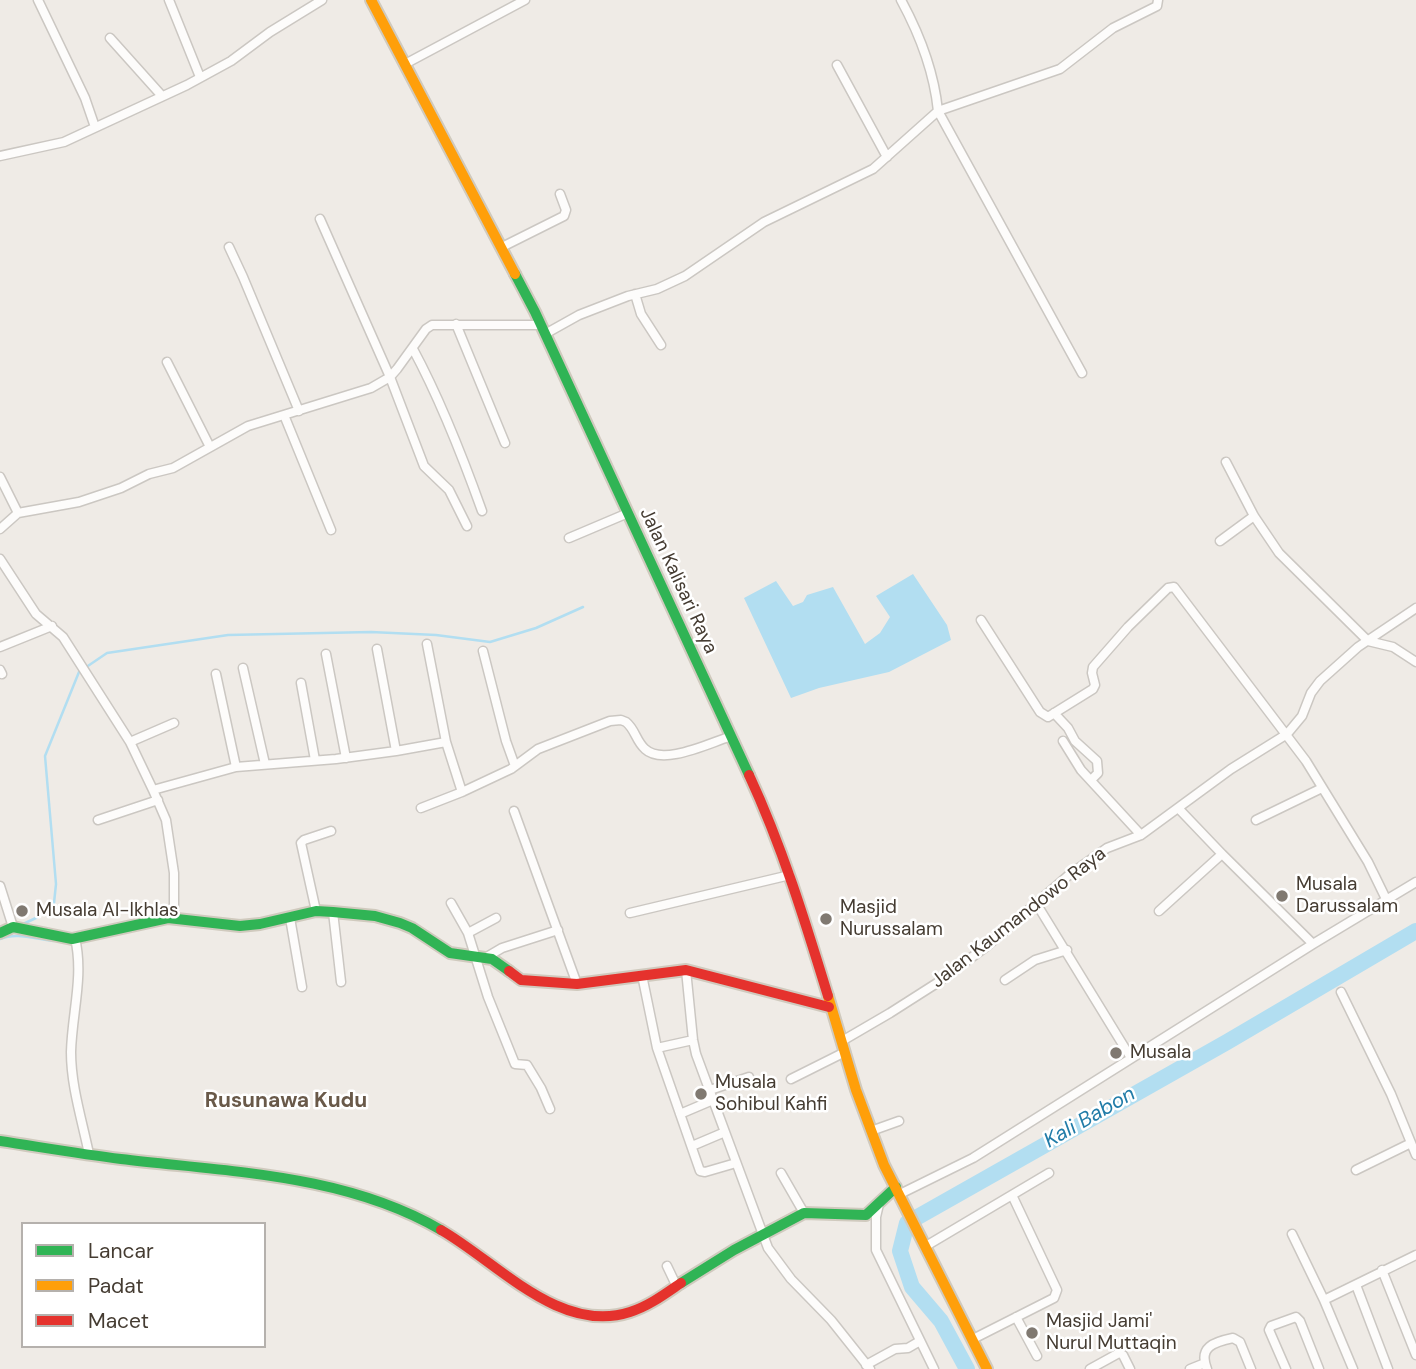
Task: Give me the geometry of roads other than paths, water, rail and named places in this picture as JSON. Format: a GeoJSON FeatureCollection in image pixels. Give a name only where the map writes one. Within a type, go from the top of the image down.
{"type":"FeatureCollection","features":[{"type":"Feature","properties":{"kind":"street"},"geometry":{"type":"LineString","coordinates":[[38,0],[85,98],[95,127]]}},
{"type":"Feature","properties":{"kind":"street"},"geometry":{"type":"LineString","coordinates":[[169,0],[200,77]]}},
{"type":"Feature","properties":{"kind":"street"},"geometry":{"type":"LineString","coordinates":[[0,156],[64,142],[162,96],[231,61],[270,32],[322,0]]}},
{"type":"Feature","properties":{"kind":"street","name":"Jalan Kalisari Raya"},"geometry":{"type":"LineString","coordinates":[[371,0],[502,247],[542,329],[764,808],[790,875],[823,975],[829,1007],[884,1165],[987,1369]]}},
{"type":"Feature","properties":{"kind":"street"},"geometry":{"type":"LineString","coordinates":[[404,64],[525,0]]}},
{"type":"Feature","properties":{"kind":"street"},"geometry":{"type":"LineString","coordinates":[[901,0],[919,33],[937,98],[938,111],[1082,373]]}},
{"type":"Feature","properties":{"kind":"street"},"geometry":{"type":"LineString","coordinates":[[0,529],[18,513],[79,502],[121,488],[149,474],[173,468],[248,426],[371,388],[390,377],[426,329],[432,325],[542,329],[657,289],[685,276],[764,222],[873,169],[938,111],[1060,69],[1113,28],[1157,6],[1158,0]]}},
{"type":"Feature","properties":{"kind":"street"},"geometry":{"type":"LineString","coordinates":[[110,38],[162,96]]}},
{"type":"Feature","properties":{"kind":"street"},"geometry":{"type":"LineString","coordinates":[[837,65],[887,157]]}},
{"type":"Feature","properties":{"kind":"street"},"geometry":{"type":"LineString","coordinates":[[502,247],[564,216],[566,210],[560,194]]}},
{"type":"Feature","properties":{"kind":"street"},"geometry":{"type":"LineString","coordinates":[[320,219],[390,377],[424,466],[449,490],[467,526]]}},
{"type":"Feature","properties":{"kind":"street"},"geometry":{"type":"LineString","coordinates":[[229,247],[299,411]]}},
{"type":"Feature","properties":{"kind":"street"},"geometry":{"type":"LineString","coordinates":[[635,295],[642,314],[661,345]]}},
{"type":"Feature","properties":{"kind":"street"},"geometry":{"type":"LineString","coordinates":[[456,324],[505,443]]}},
{"type":"Feature","properties":{"kind":"street"},"geometry":{"type":"LineString","coordinates":[[412,349],[453,430],[482,511]]}},
{"type":"Feature","properties":{"kind":"street"},"geometry":{"type":"LineString","coordinates":[[167,362],[210,447]]}},
{"type":"Feature","properties":{"kind":"street"},"geometry":{"type":"LineString","coordinates":[[284,415],[331,530]]}},
{"type":"Feature","properties":{"kind":"street"},"geometry":{"type":"LineString","coordinates":[[1226,462],[1254,516],[1279,553],[1368,641],[1393,647],[1416,662]]}},
{"type":"Feature","properties":{"kind":"street"},"geometry":{"type":"LineString","coordinates":[[0,477],[18,513]]}},
{"type":"Feature","properties":{"kind":"street"},"geometry":{"type":"LineString","coordinates":[[569,538],[628,513]]}},
{"type":"Feature","properties":{"kind":"street"},"geometry":{"type":"LineString","coordinates":[[1220,541],[1254,516]]}},
{"type":"Feature","properties":{"kind":"street"},"geometry":{"type":"LineString","coordinates":[[0,559],[36,614],[63,637],[130,742],[166,820],[174,873],[174,919]]}},
{"type":"Feature","properties":{"kind":"street"},"geometry":{"type":"LineString","coordinates":[[981,620],[1040,712],[1046,717],[1093,689],[1093,667],[1128,627],[1168,588],[1174,587],[1287,734],[1368,863],[1387,901]]}},
{"type":"Feature","properties":{"kind":"street","name":"Jalan Kaumandowo Raya"},"geometry":{"type":"LineString","coordinates":[[791,1079],[937,983],[987,946],[1069,875],[1107,848],[1141,835],[1231,769],[1287,734],[1302,716],[1311,693],[1320,681],[1346,657],[1416,608]]}},
{"type":"Feature","properties":{"kind":"street"},"geometry":{"type":"LineString","coordinates":[[0,647],[52,626]]}},
{"type":"Feature","properties":{"kind":"street"},"geometry":{"type":"LineString","coordinates":[[427,644],[446,742],[462,792]]}},
{"type":"Feature","properties":{"kind":"street"},"geometry":{"type":"LineString","coordinates":[[377,649],[396,751]]}},
{"type":"Feature","properties":{"kind":"street"},"geometry":{"type":"LineString","coordinates":[[483,651],[515,766]]}},
{"type":"Feature","properties":{"kind":"street"},"geometry":{"type":"LineString","coordinates":[[326,654],[346,758]]}},
{"type":"Feature","properties":{"kind":"street"},"geometry":{"type":"LineString","coordinates":[[243,668],[265,764]]}},
{"type":"Feature","properties":{"kind":"street"},"geometry":{"type":"LineString","coordinates":[[216,674],[236,767]]}},
{"type":"Feature","properties":{"kind":"street"},"geometry":{"type":"LineString","coordinates":[[301,683],[315,760]]}},
{"type":"Feature","properties":{"kind":"street"},"geometry":{"type":"LineString","coordinates":[[1054,713],[1068,728],[1075,741],[1097,761],[1098,773],[1091,780]]}},
{"type":"Feature","properties":{"kind":"street"},"geometry":{"type":"LineString","coordinates":[[421,808],[462,792],[515,766],[538,749],[594,726],[617,720],[630,725],[639,743],[646,751],[657,756],[677,754],[729,737]]}},
{"type":"Feature","properties":{"kind":"street"},"geometry":{"type":"LineString","coordinates":[[130,742],[174,723]]}},
{"type":"Feature","properties":{"kind":"street"},"geometry":{"type":"LineString","coordinates":[[1063,741],[1091,780],[1141,835]]}},
{"type":"Feature","properties":{"kind":"street"},"geometry":{"type":"LineString","coordinates":[[153,790],[236,767],[346,758],[446,742]]}},
{"type":"Feature","properties":{"kind":"street"},"geometry":{"type":"LineString","coordinates":[[1256,820],[1322,788]]}},
{"type":"Feature","properties":{"kind":"street"},"geometry":{"type":"LineString","coordinates":[[98,820],[158,800]]}},
{"type":"Feature","properties":{"kind":"street"},"geometry":{"type":"LineString","coordinates":[[1179,809],[1313,944]]}},
{"type":"Feature","properties":{"kind":"street"},"geometry":{"type":"LineString","coordinates":[[514,811],[577,984]]}},
{"type":"Feature","properties":{"kind":"street"},"geometry":{"type":"LineString","coordinates":[[316,911],[301,844],[304,840],[331,831]]}},
{"type":"Feature","properties":{"kind":"street"},"geometry":{"type":"LineString","coordinates":[[1159,911],[1222,854]]}},
{"type":"Feature","properties":{"kind":"street"},"geometry":{"type":"LineString","coordinates":[[630,913],[790,875]]}},
{"type":"Feature","properties":{"kind":"street"},"geometry":{"type":"LineString","coordinates":[[0,1141],[215,1168],[340,1188],[421,1218],[459,1240],[523,1288],[563,1309],[585,1316],[604,1317],[629,1313],[677,1287],[734,1250],[804,1213],[861,1217],[899,1193],[973,1158],[1416,882]]}},
{"type":"Feature","properties":{"kind":"street"},"geometry":{"type":"LineString","coordinates":[[0,886],[13,927]]}},
{"type":"Feature","properties":{"kind":"street"},"geometry":{"type":"LineString","coordinates":[[451,903],[481,957],[488,997],[516,1064],[527,1065],[550,1109]]}},
{"type":"Feature","properties":{"kind":"street"},"geometry":{"type":"LineString","coordinates":[[1036,903],[1131,1058]]}},
{"type":"Feature","properties":{"kind":"street"},"geometry":{"type":"LineString","coordinates":[[0,933],[13,927],[75,938],[167,918],[240,926],[316,911],[333,912],[375,916],[400,923],[450,953],[497,962],[521,980],[577,984],[686,970],[829,1007]]}},
{"type":"Feature","properties":{"kind":"street"},"geometry":{"type":"LineString","coordinates":[[333,912],[341,982]]}},
{"type":"Feature","properties":{"kind":"street"},"geometry":{"type":"LineString","coordinates":[[290,918],[302,987]]}},
{"type":"Feature","properties":{"kind":"street"},"geometry":{"type":"LineString","coordinates":[[468,933],[496,918]]}},
{"type":"Feature","properties":{"kind":"street"},"geometry":{"type":"LineString","coordinates":[[481,957],[558,930]]}},
{"type":"Feature","properties":{"kind":"street"},"geometry":{"type":"LineString","coordinates":[[75,938],[79,967],[71,1051],[72,1074],[89,1154]]}},
{"type":"Feature","properties":{"kind":"street"},"geometry":{"type":"LineString","coordinates":[[1006,979],[1035,960],[1067,950]]}},
{"type":"Feature","properties":{"kind":"street"},"geometry":{"type":"LineString","coordinates":[[686,970],[693,1040],[768,1248],[868,1367],[895,1349],[905,1349],[920,1341]]}},
{"type":"Feature","properties":{"kind":"street"},"geometry":{"type":"LineString","coordinates":[[642,975],[657,1048],[699,1171],[736,1163]]}},
{"type":"Feature","properties":{"kind":"street"},"geometry":{"type":"LineString","coordinates":[[1341,992],[1412,1132],[1411,1143],[1416,1153]]}},
{"type":"Feature","properties":{"kind":"street"},"geometry":{"type":"LineString","coordinates":[[657,1048],[693,1040]]}},
{"type":"Feature","properties":{"kind":"street"},"geometry":{"type":"LineString","coordinates":[[710,1090],[749,1077]]}},
{"type":"Feature","properties":{"kind":"street"},"geometry":{"type":"LineString","coordinates":[[680,1114],[713,1100]]}},
{"type":"Feature","properties":{"kind":"street"},"geometry":{"type":"LineString","coordinates":[[871,1131],[899,1121]]}},
{"type":"Feature","properties":{"kind":"street"},"geometry":{"type":"LineString","coordinates":[[692,1146],[725,1132]]}},
{"type":"Feature","properties":{"kind":"street"},"geometry":{"type":"LineString","coordinates":[[1356,1170],[1411,1143]]}},
{"type":"Feature","properties":{"kind":"street"},"geometry":{"type":"LineString","coordinates":[[781,1173],[804,1213]]}},
{"type":"Feature","properties":{"kind":"street"},"geometry":{"type":"LineString","coordinates":[[924,1241],[1049,1173]]}},
{"type":"Feature","properties":{"kind":"street"},"geometry":{"type":"LineString","coordinates":[[974,1339],[1054,1298],[1057,1290],[1012,1195]]}},
{"type":"Feature","properties":{"kind":"street"},"geometry":{"type":"LineString","coordinates":[[879,1204],[876,1217],[876,1250],[934,1369]]}},
{"type":"Feature","properties":{"kind":"street"},"geometry":{"type":"LineString","coordinates":[[1292,1234],[1353,1369]]}},
{"type":"Feature","properties":{"kind":"street"},"geometry":{"type":"LineString","coordinates":[[1324,1300],[1414,1256],[1416,1268]]}},
{"type":"Feature","properties":{"kind":"street"},"geometry":{"type":"LineString","coordinates":[[667,1266],[677,1287]]}},
{"type":"Feature","properties":{"kind":"street"},"geometry":{"type":"LineString","coordinates":[[1382,1270],[1416,1355]]}},
{"type":"Feature","properties":{"kind":"street"},"geometry":{"type":"LineString","coordinates":[[1356,1285],[1388,1369]]}},
{"type":"Feature","properties":{"kind":"street"},"geometry":{"type":"LineString","coordinates":[[1016,1317],[1037,1356]]}},
{"type":"Feature","properties":{"kind":"street"},"geometry":{"type":"LineString","coordinates":[[1286,1369],[1269,1328],[1298,1317],[1320,1369]]}},
{"type":"Feature","properties":{"kind":"street"},"geometry":{"type":"LineString","coordinates":[[1190,1369],[1206,1366],[1203,1352],[1214,1344],[1233,1338],[1240,1342],[1251,1369]]}},
{"type":"Feature","properties":{"kind":"street"},"geometry":{"type":"LineString","coordinates":[[1090,1369],[1119,1353],[1123,1355],[1130,1369]]}},
{"type":"Feature","properties":{"kind":"water"},"geometry":{"type":"Polygon","coordinates":[[[913,574],[947,625],[951,640],[889,672],[819,688],[791,698],[744,598],[776,581],[793,606],[803,602],[807,595],[833,587],[865,644],[880,633],[890,617],[876,596],[913,574]]]}},
{"type":"Feature","properties":{"kind":"waterway"},"geometry":{"type":"LineString","coordinates":[[21,925],[38,917],[54,903],[56,884],[45,756],[79,672],[107,653],[228,635],[371,632],[436,635],[490,642],[536,628],[583,607]]}},
{"type":"Feature","properties":{"kind":"waterway","name":"Kali Babon"},"geometry":{"type":"LineString","coordinates":[[967,1369],[941,1321],[912,1287],[900,1251],[907,1223],[1227,1042],[1416,931]]}},
{"type":"Feature","properties":{"kind":"waterway"},"geometry":{"type":"LineString","coordinates":[[0,939],[19,936],[53,941]]}},
{"type":"Feature","properties":{"kind":"place","name":"Musala Darussalam"},"geometry":{"type":"Point","coordinates":[1282,896]}},
{"type":"Feature","properties":{"kind":"place","name":"Musala Al-Ikhlas"},"geometry":{"type":"Point","coordinates":[22,911]}},
{"type":"Feature","properties":{"kind":"place","name":"Masjid Nurussalam"},"geometry":{"type":"Point","coordinates":[826,919]}},
{"type":"Feature","properties":{"kind":"place","name":"Musala"},"geometry":{"type":"Point","coordinates":[1116,1053]}},
{"type":"Feature","properties":{"kind":"place","name":"Musala Sohibul Kahfi"},"geometry":{"type":"Point","coordinates":[701,1094]}},
{"type":"Feature","properties":{"kind":"place","name":"Masjid Jami' Nurul Muttaqin"},"geometry":{"type":"Point","coordinates":[1032,1333]}},
{"type":"Feature","properties":{"kind":"district","name":"Rusunawa Kudu"},"geometry":{"type":"Point","coordinates":[286,1101]}}]}
